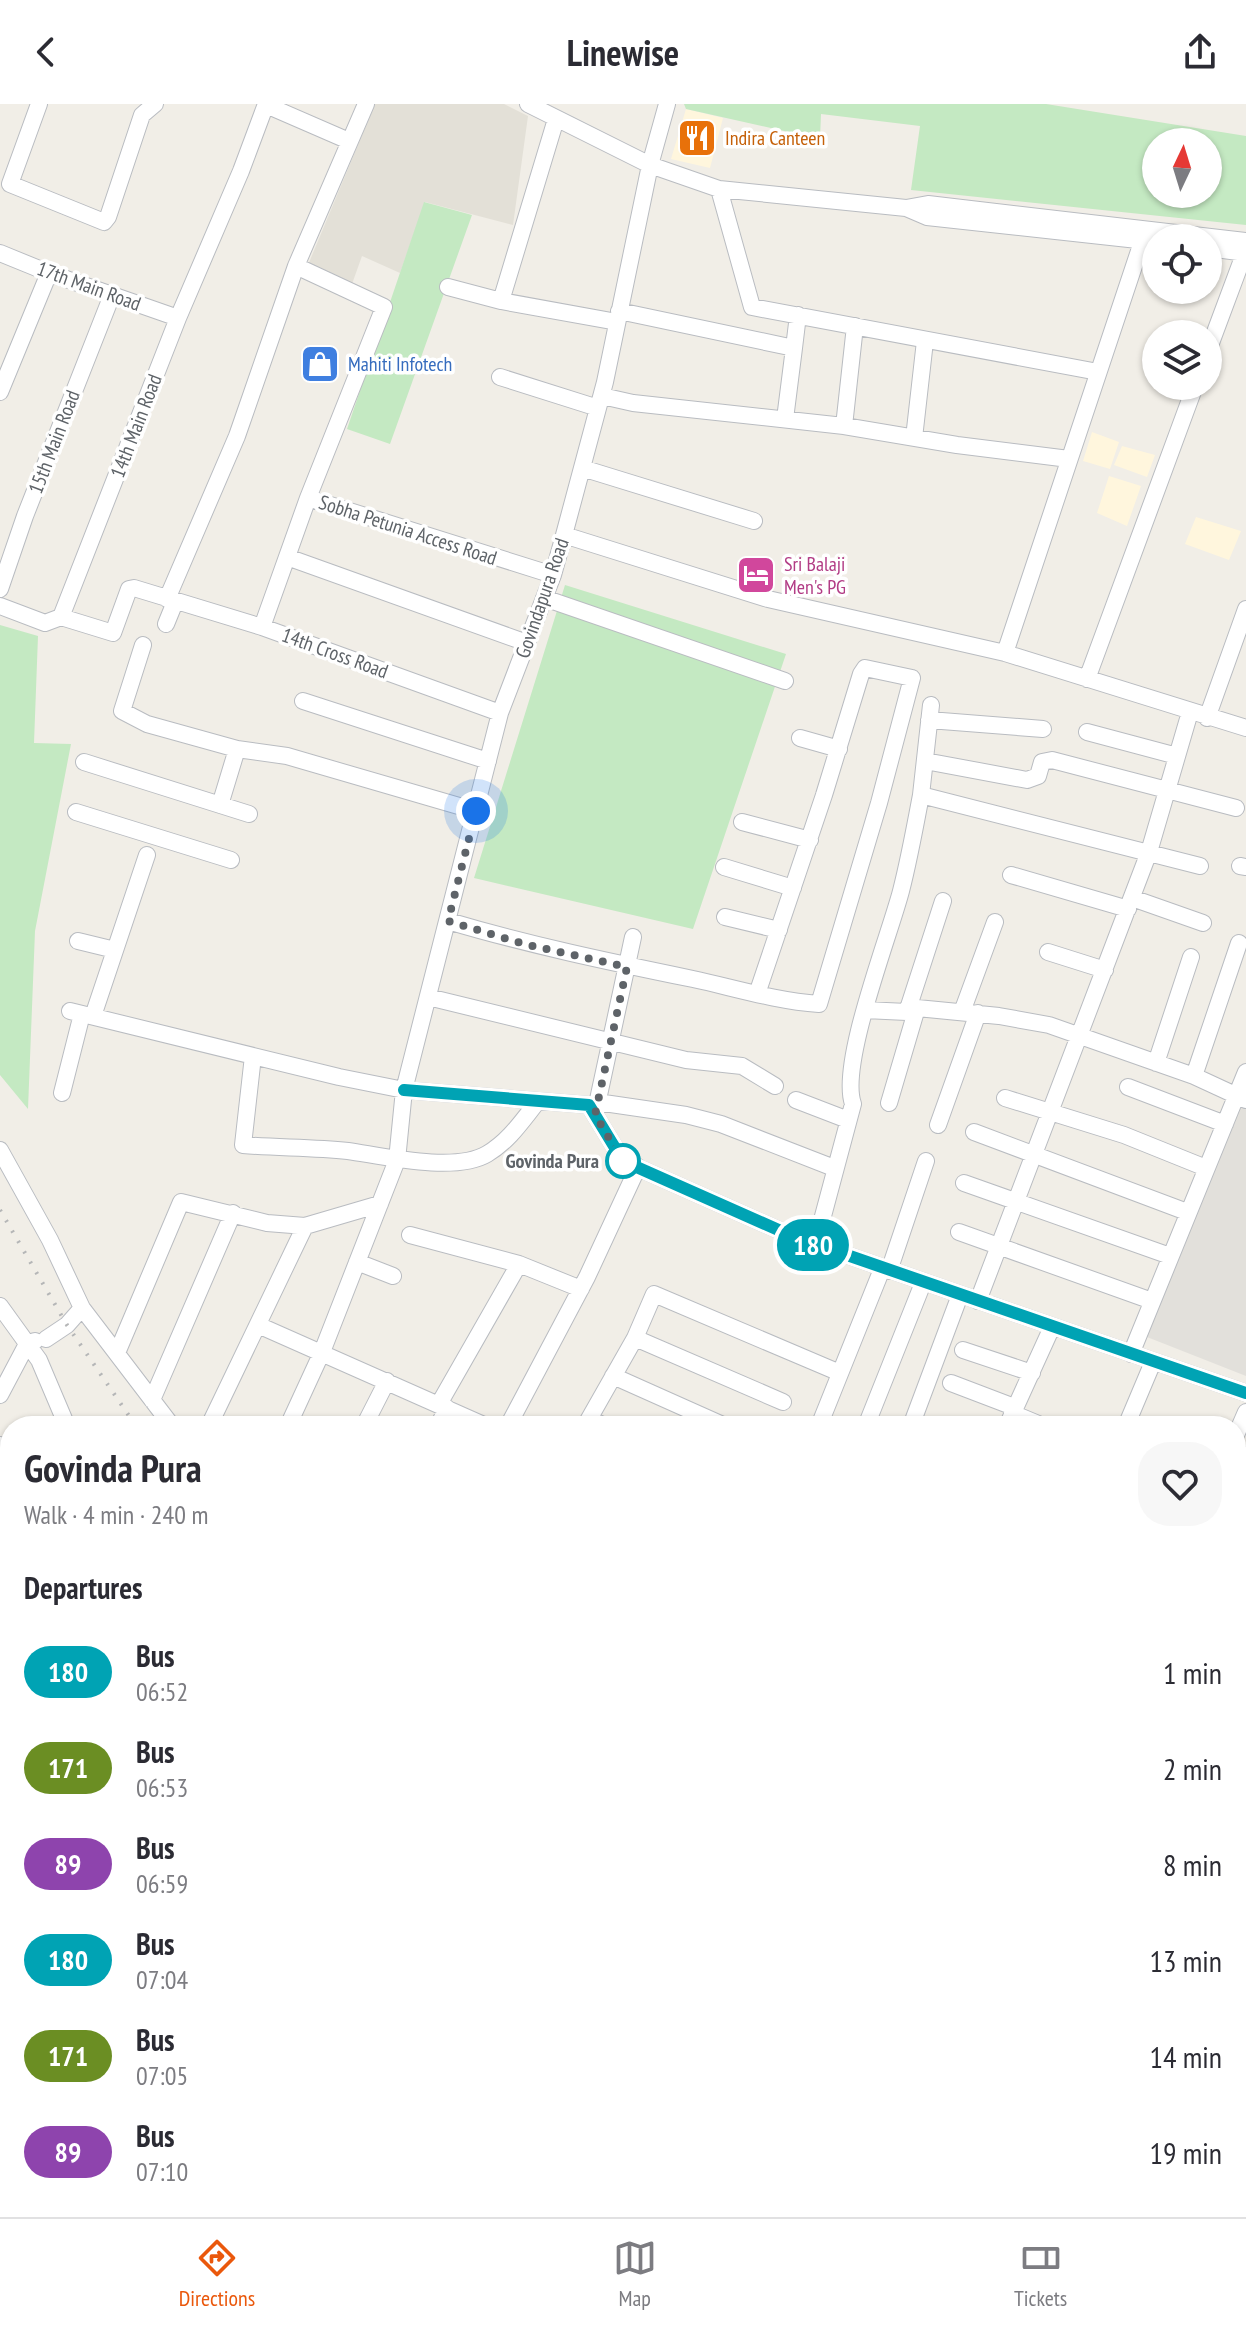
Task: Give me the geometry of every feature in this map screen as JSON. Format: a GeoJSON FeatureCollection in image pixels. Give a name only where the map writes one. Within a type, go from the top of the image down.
{"type":"FeatureCollection","features":[{"type":"Feature","properties":{"kind":"street"},"geometry":{"type":"LineString","coordinates":[[39,104],[10,184],[104,222],[142,115],[155,104]]}},
{"type":"Feature","properties":{"kind":"street"},"geometry":{"type":"LineString","coordinates":[[266,104],[349,141]]}},
{"type":"Feature","properties":{"kind":"street","name":"14th Main Road"},"geometry":{"type":"LineString","coordinates":[[61,617],[266,104]]}},
{"type":"Feature","properties":{"kind":"street"},"geometry":{"type":"LineString","coordinates":[[166,624],[171,600],[237,436],[296,266],[366,104]]}},
{"type":"Feature","properties":{"kind":"street"},"geometry":{"type":"LineString","coordinates":[[528,104],[650,165],[719,189],[906,208],[927,217],[1142,236]]}},
{"type":"Feature","properties":{"kind":"street","name":"Govindapura Road"},"geometry":{"type":"LineString","coordinates":[[293,1416],[322,1352],[397,1160],[404,1090],[500,713],[553,575],[564,535],[600,402],[650,165],[667,104]]}},
{"type":"Feature","properties":{"kind":"street"},"geometry":{"type":"LineString","coordinates":[[501,301],[556,119]]}},
{"type":"Feature","properties":{"kind":"street"},"geometry":{"type":"LineString","coordinates":[[719,189],[752,307],[1098,372]]}},
{"type":"Feature","properties":{"kind":"street"},"geometry":{"type":"LineString","coordinates":[[1222,246],[1246,249]]}},
{"type":"Feature","properties":{"kind":"street"},"geometry":{"type":"LineString","coordinates":[[1222,248],[1246,249]]}},
{"type":"Feature","properties":{"kind":"street"},"geometry":{"type":"LineString","coordinates":[[1220,320],[1246,249]]}},
{"type":"Feature","properties":{"kind":"street","name":"17th Main Road"},"geometry":{"type":"LineString","coordinates":[[0,253],[178,318]]}},
{"type":"Feature","properties":{"kind":"street"},"geometry":{"type":"LineString","coordinates":[[1005,653],[1098,372],[1142,253]]}},
{"type":"Feature","properties":{"kind":"street","name":"Sobha Petunia Access Road"},"geometry":{"type":"LineString","coordinates":[[296,266],[384,307],[308,498],[553,575]]}},
{"type":"Feature","properties":{"kind":"street"},"geometry":{"type":"LineString","coordinates":[[0,392],[49,273]]}},
{"type":"Feature","properties":{"kind":"street"},"geometry":{"type":"LineString","coordinates":[[448,287],[501,301],[618,316],[794,348]]}},
{"type":"Feature","properties":{"kind":"street","name":"15th Main Road"},"geometry":{"type":"LineString","coordinates":[[0,589],[25,516],[112,295]]}},
{"type":"Feature","properties":{"kind":"street"},"geometry":{"type":"LineString","coordinates":[[785,419],[798,315]]}},
{"type":"Feature","properties":{"kind":"street"},"geometry":{"type":"LineString","coordinates":[[844,426],[855,326]]}},
{"type":"Feature","properties":{"kind":"street"},"geometry":{"type":"LineString","coordinates":[[914,438],[925,341]]}},
{"type":"Feature","properties":{"kind":"street"},"geometry":{"type":"LineString","coordinates":[[500,377],[600,402],[844,426],[1069,459]]}},
{"type":"Feature","properties":{"kind":"street"},"geometry":{"type":"LineString","coordinates":[[1087,679],[1190,400]]}},
{"type":"Feature","properties":{"kind":"street"},"geometry":{"type":"LineString","coordinates":[[582,468],[754,521]]}},
{"type":"Feature","properties":{"kind":"street"},"geometry":{"type":"LineString","coordinates":[[262,627],[308,498]]}},
{"type":"Feature","properties":{"kind":"street"},"geometry":{"type":"LineString","coordinates":[[564,535],[768,599],[1005,653],[1246,728]]}},
{"type":"Feature","properties":{"kind":"street"},"geometry":{"type":"LineString","coordinates":[[287,557],[527,643]]}},
{"type":"Feature","properties":{"kind":"street"},"geometry":{"type":"LineString","coordinates":[[0,606],[45,623],[61,617],[113,633],[129,589],[171,600]]}},
{"type":"Feature","properties":{"kind":"street"},"geometry":{"type":"LineString","coordinates":[[544,598],[785,681]]}},
{"type":"Feature","properties":{"kind":"street","name":"14th Cross Road"},"geometry":{"type":"LineString","coordinates":[[171,600],[262,627],[500,713]]}},
{"type":"Feature","properties":{"kind":"street"},"geometry":{"type":"LineString","coordinates":[[1207,718],[1246,609]]}},
{"type":"Feature","properties":{"kind":"street"},"geometry":{"type":"LineString","coordinates":[[143,645],[122,711],[147,724],[237,749],[287,756],[476,811]]}},
{"type":"Feature","properties":{"kind":"street"},"geometry":{"type":"LineString","coordinates":[[448,921],[524,944],[788,1002],[819,1004],[879,803],[912,678],[865,668],[861,674],[810,840],[757,994]]}},
{"type":"Feature","properties":{"kind":"street"},"geometry":{"type":"LineString","coordinates":[[303,701],[488,761]]}},
{"type":"Feature","properties":{"kind":"street"},"geometry":{"type":"LineString","coordinates":[[815,1246],[853,1104],[848,1091],[865,1010],[901,890],[921,795],[930,712],[1043,729]]}},
{"type":"Feature","properties":{"kind":"street"},"geometry":{"type":"LineString","coordinates":[[978,1301],[1149,852],[1190,712]]}},
{"type":"Feature","properties":{"kind":"street"},"geometry":{"type":"LineString","coordinates":[[1087,732],[1177,756]]}},
{"type":"Feature","properties":{"kind":"street"},"geometry":{"type":"LineString","coordinates":[[800,738],[839,749]]}},
{"type":"Feature","properties":{"kind":"street"},"geometry":{"type":"LineString","coordinates":[[220,805],[237,749]]}},
{"type":"Feature","properties":{"kind":"street"},"geometry":{"type":"LineString","coordinates":[[925,761],[1027,780],[1038,776],[1042,762],[1052,760],[1236,808]]}},
{"type":"Feature","properties":{"kind":"street"},"geometry":{"type":"LineString","coordinates":[[84,762],[249,814]]}},
{"type":"Feature","properties":{"kind":"street"},"geometry":{"type":"LineString","coordinates":[[921,795],[1200,866]]}},
{"type":"Feature","properties":{"kind":"street"},"geometry":{"type":"LineString","coordinates":[[76,812],[231,860]]}},
{"type":"Feature","properties":{"kind":"street"},"geometry":{"type":"LineString","coordinates":[[742,822],[810,840]]}},
{"type":"Feature","properties":{"kind":"street"},"geometry":{"type":"LineString","coordinates":[[62,1093],[82,1013],[115,950],[147,855]]}},
{"type":"Feature","properties":{"kind":"street"},"geometry":{"type":"LineString","coordinates":[[724,867],[793,888]]}},
{"type":"Feature","properties":{"kind":"street"},"geometry":{"type":"LineString","coordinates":[[1011,875],[1203,923]]}},
{"type":"Feature","properties":{"kind":"street"},"geometry":{"type":"LineString","coordinates":[[889,1103],[943,901]]}},
{"type":"Feature","properties":{"kind":"street"},"geometry":{"type":"LineString","coordinates":[[725,917],[779,930]]}},
{"type":"Feature","properties":{"kind":"street"},"geometry":{"type":"LineString","coordinates":[[938,1125],[995,922]]}},
{"type":"Feature","properties":{"kind":"street"},"geometry":{"type":"LineString","coordinates":[[633,937],[596,1108],[623,1161],[815,1246],[1246,1393]]}},
{"type":"Feature","properties":{"kind":"street"},"geometry":{"type":"LineString","coordinates":[[78,941],[115,950]]}},
{"type":"Feature","properties":{"kind":"street"},"geometry":{"type":"LineString","coordinates":[[1194,1076],[1239,943]]}},
{"type":"Feature","properties":{"kind":"street"},"geometry":{"type":"LineString","coordinates":[[1048,952],[1105,970]]}},
{"type":"Feature","properties":{"kind":"street"},"geometry":{"type":"LineString","coordinates":[[1156,1063],[1191,957]]}},
{"type":"Feature","properties":{"kind":"street"},"geometry":{"type":"LineString","coordinates":[[428,997],[686,1060],[742,1066],[775,1086]]}},
{"type":"Feature","properties":{"kind":"street"},"geometry":{"type":"LineString","coordinates":[[865,1010],[970,1013],[1049,1025],[1194,1076],[1242,1098]]}},
{"type":"Feature","properties":{"kind":"street"},"geometry":{"type":"LineString","coordinates":[[82,1013],[404,1090],[686,1115],[721,1124],[834,1168]]}},
{"type":"Feature","properties":{"kind":"street"},"geometry":{"type":"LineString","coordinates":[[253,1056],[243,1145],[346,1151],[397,1160],[450,1163],[485,1156],[510,1137],[538,1101]]}},
{"type":"Feature","properties":{"kind":"street"},"geometry":{"type":"LineString","coordinates":[[1131,1354],[1225,1124],[1242,1098],[1246,1072]]}},
{"type":"Feature","properties":{"kind":"street"},"geometry":{"type":"LineString","coordinates":[[1128,1087],[1225,1124]]}},
{"type":"Feature","properties":{"kind":"street"},"geometry":{"type":"LineString","coordinates":[[1005,1098],[1124,1135],[1206,1168]]}},
{"type":"Feature","properties":{"kind":"street"},"geometry":{"type":"LineString","coordinates":[[796,1100],[848,1120]]}},
{"type":"Feature","properties":{"kind":"street"},"geometry":{"type":"LineString","coordinates":[[974,1132],[1187,1212]]}},
{"type":"Feature","properties":{"kind":"street"},"geometry":{"type":"LineString","coordinates":[[0,1150],[50,1240],[82,1308],[164,1416]]}},
{"type":"Feature","properties":{"kind":"street"},"geometry":{"type":"LineString","coordinates":[[823,1416],[885,1270],[926,1161]]}},
{"type":"Feature","properties":{"kind":"street"},"geometry":{"type":"LineString","coordinates":[[513,1416],[581,1289],[638,1167]]}},
{"type":"Feature","properties":{"kind":"street"},"geometry":{"type":"LineString","coordinates":[[964,1183],[1170,1256]]}},
{"type":"Feature","properties":{"kind":"street"},"geometry":{"type":"LineString","coordinates":[[117,1353],[181,1202],[267,1223],[305,1226],[380,1204]]}},
{"type":"Feature","properties":{"kind":"street"},"geometry":{"type":"LineString","coordinates":[[152,1400],[233,1213]]}},
{"type":"Feature","properties":{"kind":"street"},"geometry":{"type":"LineString","coordinates":[[214,1416],[305,1226]]}},
{"type":"Feature","properties":{"kind":"street"},"geometry":{"type":"LineString","coordinates":[[959,1232],[1152,1301]]}},
{"type":"Feature","properties":{"kind":"street"},"geometry":{"type":"LineString","coordinates":[[410,1235],[519,1264],[581,1289]]}},
{"type":"Feature","properties":{"kind":"street"},"geometry":{"type":"LineString","coordinates":[[357,1262],[393,1276]]}},
{"type":"Feature","properties":{"kind":"street"},"geometry":{"type":"LineString","coordinates":[[440,1416],[519,1264]]}},
{"type":"Feature","properties":{"kind":"street"},"geometry":{"type":"LineString","coordinates":[[870,1416],[923,1283]]}},
{"type":"Feature","properties":{"kind":"street"},"geometry":{"type":"LineString","coordinates":[[596,1416],[654,1294],[840,1373]]}},
{"type":"Feature","properties":{"kind":"street"},"geometry":{"type":"LineString","coordinates":[[915,1416],[960,1295]]}},
{"type":"Feature","properties":{"kind":"street"},"geometry":{"type":"LineString","coordinates":[[0,1306],[39,1360],[63,1416]]}},
{"type":"Feature","properties":{"kind":"street"},"geometry":{"type":"LineString","coordinates":[[0,1395],[27,1344],[46,1339],[67,1325],[82,1308]]}},
{"type":"Feature","properties":{"kind":"street"},"geometry":{"type":"LineString","coordinates":[[258,1325],[464,1416]]}},
{"type":"Feature","properties":{"kind":"street"},"geometry":{"type":"LineString","coordinates":[[951,1383],[1011,1415],[1052,1327]]}},
{"type":"Feature","properties":{"kind":"street"},"geometry":{"type":"LineString","coordinates":[[635,1338],[783,1402]]}},
{"type":"Feature","properties":{"kind":"street"},"geometry":{"type":"LineString","coordinates":[[39,1360],[46,1339]]}},
{"type":"Feature","properties":{"kind":"street"},"geometry":{"type":"LineString","coordinates":[[963,1350],[1032,1373]]}},
{"type":"Feature","properties":{"kind":"street"},"geometry":{"type":"LineString","coordinates":[[1130,1416],[1153,1362]]}},
{"type":"Feature","properties":{"kind":"street"},"geometry":{"type":"LineString","coordinates":[[613,1376],[703,1416]]}},
{"type":"Feature","properties":{"kind":"street"},"geometry":{"type":"LineString","coordinates":[[369,1416],[387,1381]]}},
{"type":"Feature","properties":{"kind":"shaded area"},"geometry":{"type":"Polygon","coordinates":[[[375,104],[504,104],[528,116],[513,225],[425,202],[400,273],[362,256],[352,284],[308,265],[375,104]]]}},
{"type":"Feature","properties":{"kind":"shaded area"},"geometry":{"type":"Polygon","coordinates":[[[686,109],[723,118],[710,168],[671,159],[686,109]]]}},
{"type":"Feature","properties":{"kind":"shaded area"},"geometry":{"type":"Polygon","coordinates":[[[1092,432],[1119,442],[1110,469],[1083,461],[1092,432]]]}},
{"type":"Feature","properties":{"kind":"shaded area"},"geometry":{"type":"Polygon","coordinates":[[[1122,446],[1155,455],[1147,477],[1114,465],[1122,446]]]}},
{"type":"Feature","properties":{"kind":"shaded area"},"geometry":{"type":"Polygon","coordinates":[[[1109,476],[1141,486],[1127,526],[1097,513],[1109,476]]]}},
{"type":"Feature","properties":{"kind":"shaded area"},"geometry":{"type":"Polygon","coordinates":[[[1196,517],[1241,531],[1229,560],[1185,544],[1196,517]]]}},
{"type":"Feature","properties":{"kind":"shaded area"},"geometry":{"type":"Polygon","coordinates":[[[1239,1107],[1246,1109],[1246,1376],[1147,1337],[1239,1107]]]}},
{"type":"Feature","properties":{"kind":"green space"},"geometry":{"type":"Polygon","coordinates":[[[684,104],[1046,104],[1196,128],[1142,128],[1142,208],[1222,208],[1222,132],[1246,136],[1246,225],[911,190],[920,126],[821,114],[820,139],[686,109],[684,104]]]}},
{"type":"Feature","properties":{"kind":"green space"},"geometry":{"type":"Polygon","coordinates":[[[424,202],[472,215],[390,444],[347,429],[424,202]]]}},
{"type":"Feature","properties":{"kind":"green space"},"geometry":{"type":"Polygon","coordinates":[[[565,585],[786,654],[693,929],[474,878],[565,585]]]}},
{"type":"Feature","properties":{"kind":"green space"},"geometry":{"type":"Polygon","coordinates":[[[0,625],[38,636],[34,743],[71,744],[35,931],[28,1109],[0,1075],[0,625]]]}},
{"type":"Feature","properties":{"kind":"railway"},"geometry":{"type":"LineString","coordinates":[[0,1210],[67,1325],[129,1416]]}},
{"type":"Feature","properties":{"kind":"bus line","name":"180"},"geometry":{"type":"LineString","coordinates":[[404,1090],[589,1105],[623,1161],[792,1236],[1246,1393]]}},
{"type":"Feature","properties":{"kind":"place","name":"Indira Canteen"},"geometry":{"type":"Point","coordinates":[697,138]}},
{"type":"Feature","properties":{"kind":"place","name":"Mahiti Infotech"},"geometry":{"type":"Point","coordinates":[320,364]}},
{"type":"Feature","properties":{"kind":"place","name":"Sri Balaji Men's PG"},"geometry":{"type":"Point","coordinates":[756,575]}},
{"type":"Feature","properties":{"kind":"place","name":"Govinda Pura"},"geometry":{"type":"Point","coordinates":[623,1161]}},
{"type":"Feature","properties":{"kind":"route"},"geometry":{"type":"LineString","coordinates":[[476,811],[448,921],[524,944],[627,967],[595,1115],[623,1161]]}}]}
